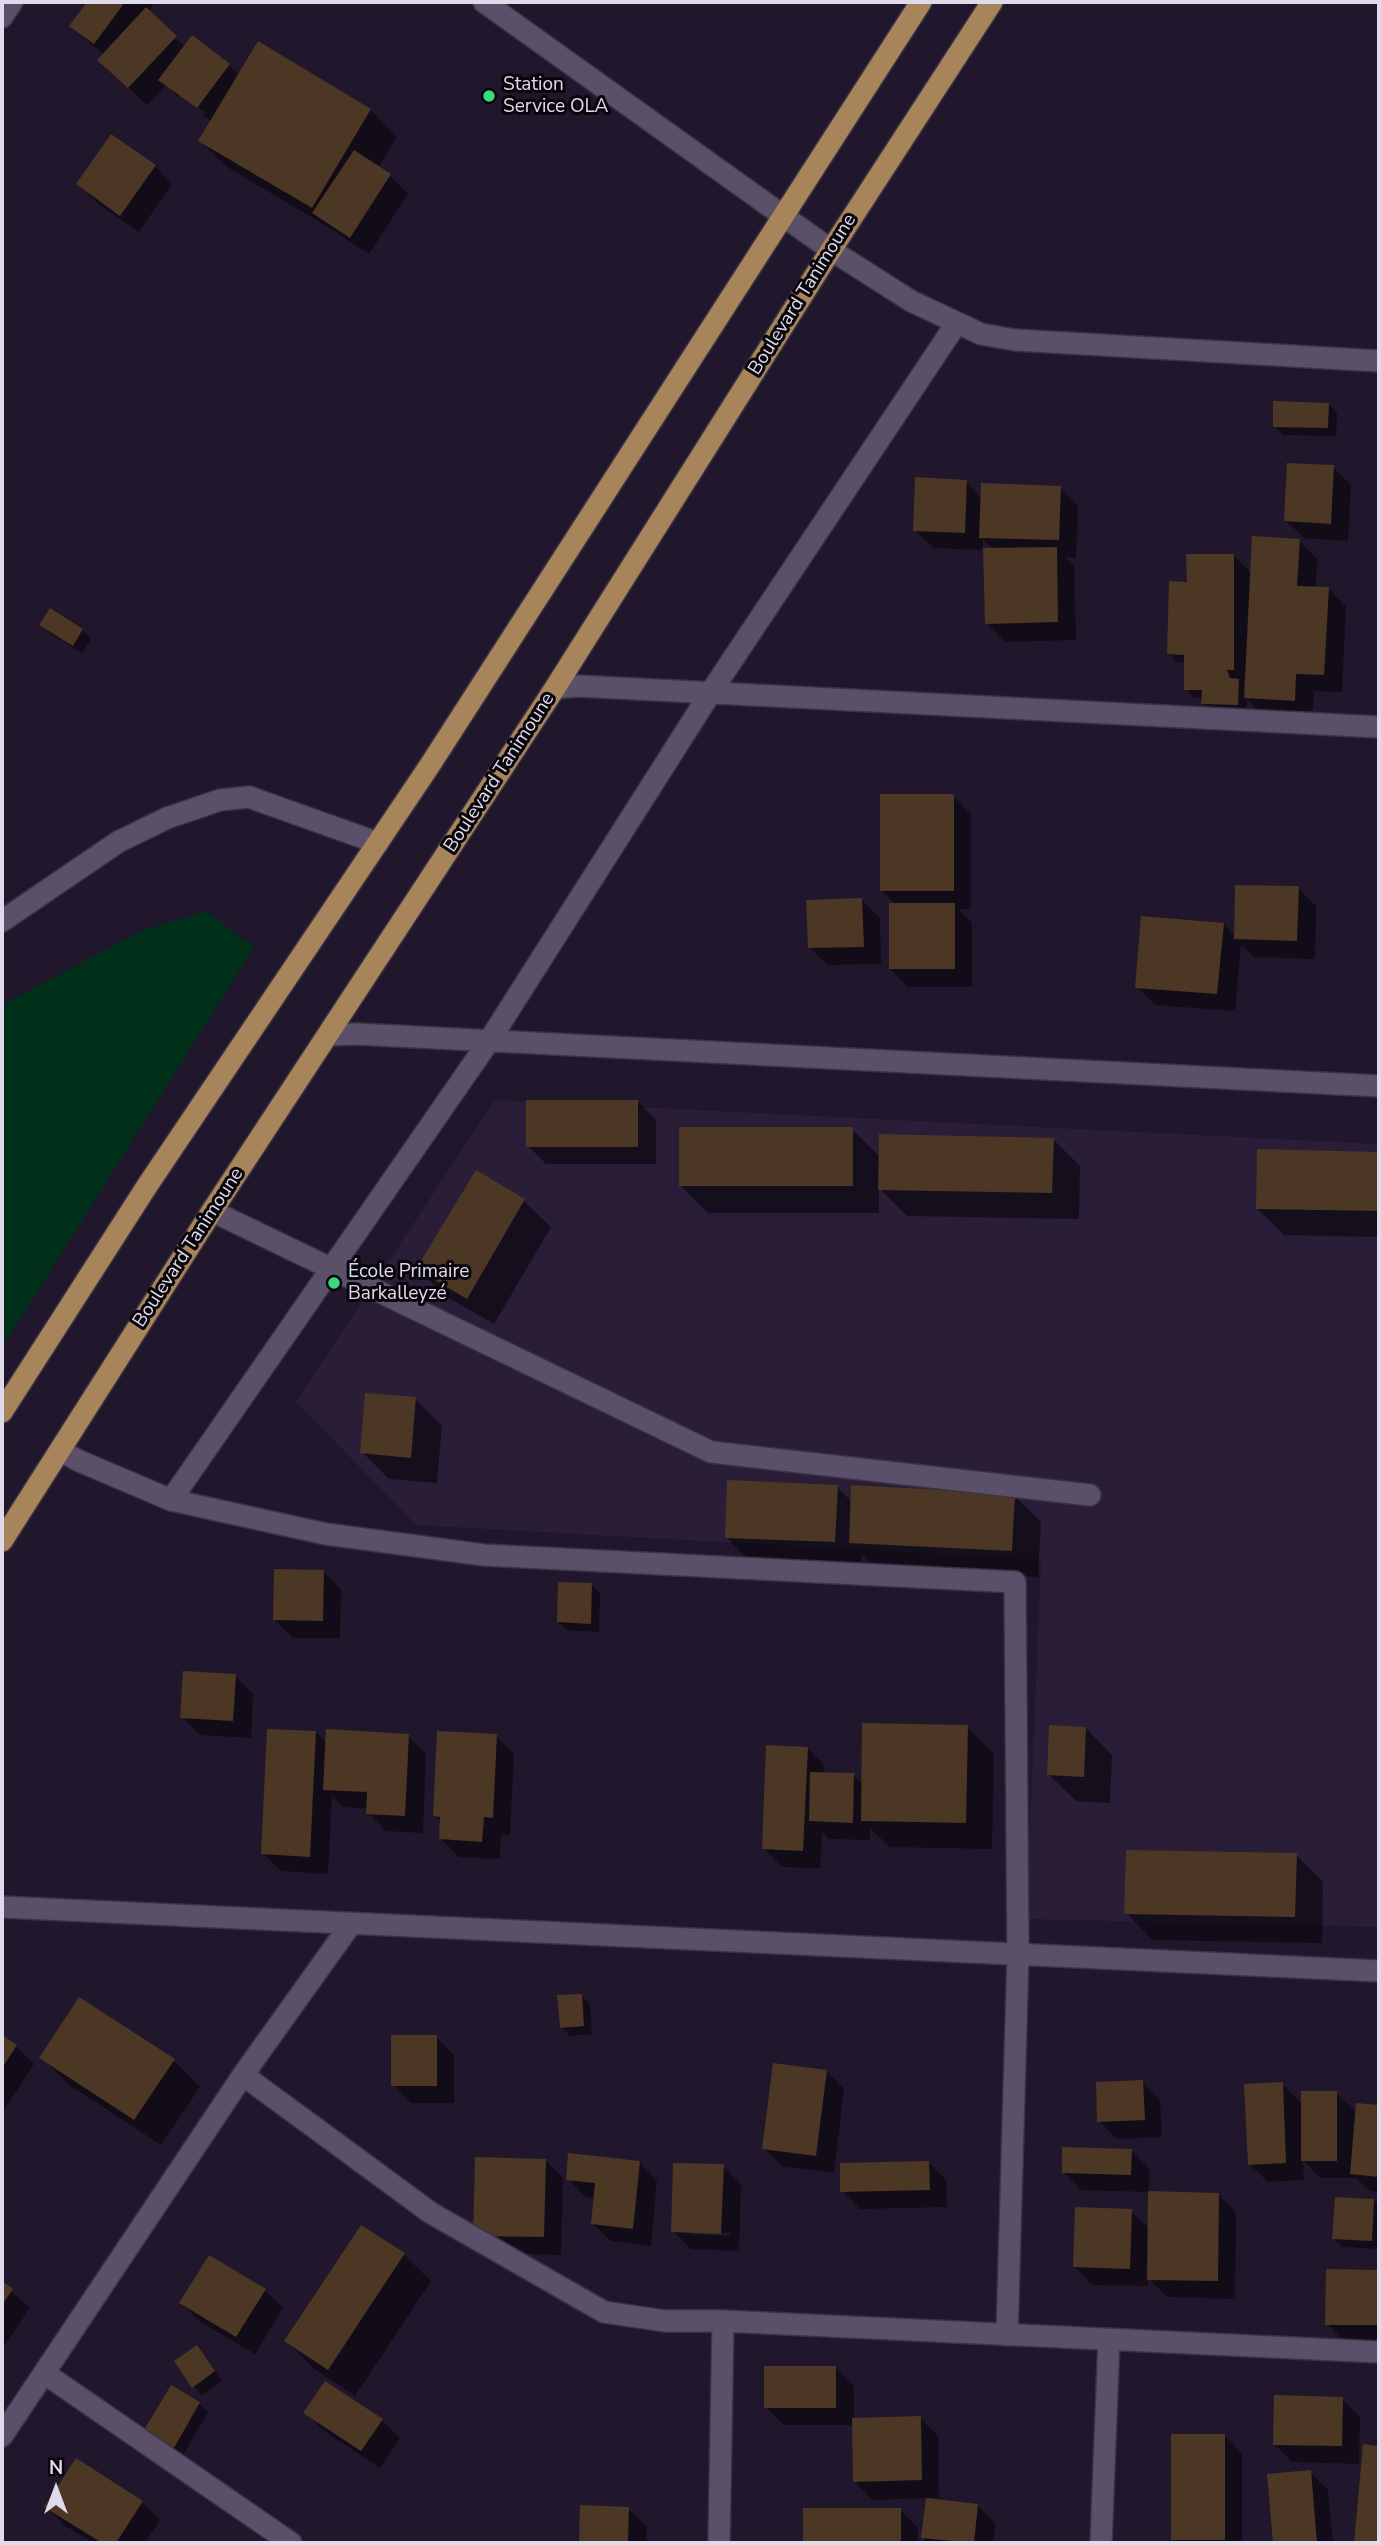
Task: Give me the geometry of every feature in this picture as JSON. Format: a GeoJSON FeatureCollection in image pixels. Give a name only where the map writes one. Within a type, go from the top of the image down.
{"type":"FeatureCollection","features":[{"type":"Feature","properties":{"kind":"main road"},"geometry":{"type":"LineString","coordinates":[[2,1412],[147,1186],[378,843],[921,2]]}},
{"type":"Feature","properties":{"kind":"main road","name":"Boulevard Tanimoune"},"geometry":{"type":"LineString","coordinates":[[2,1541],[212,1210],[555,688],[831,250],[992,2]]}},
{"type":"Feature","properties":{"kind":"street"},"geometry":{"type":"LineString","coordinates":[[2,17],[12,2]]}},
{"type":"Feature","properties":{"kind":"street"},"geometry":{"type":"LineString","coordinates":[[484,2],[831,250],[911,300],[956,324],[989,336],[1015,340],[1379,361]]}},
{"type":"Feature","properties":{"kind":"street"},"geometry":{"type":"LineString","coordinates":[[171,1500],[489,1041],[711,692],[956,324]]}},
{"type":"Feature","properties":{"kind":"street"},"geometry":{"type":"LineString","coordinates":[[555,688],[578,686],[711,692],[1379,727]]}},
{"type":"Feature","properties":{"kind":"street"},"geometry":{"type":"LineString","coordinates":[[2,921],[118,842],[167,818],[220,800],[249,797],[378,843]]}},
{"type":"Feature","properties":{"kind":"street"},"geometry":{"type":"LineString","coordinates":[[329,1035],[1379,1086]]}},
{"type":"Feature","properties":{"kind":"street"},"geometry":{"type":"LineString","coordinates":[[212,1210],[712,1452],[1090,1495]]}},
{"type":"Feature","properties":{"kind":"street"},"geometry":{"type":"LineString","coordinates":[[60,1450],[77,1460],[171,1500],[326,1534],[484,1555],[1014,1582],[1018,1954],[1007,2335]]}},
{"type":"Feature","properties":{"kind":"street"},"geometry":{"type":"LineString","coordinates":[[2,1907],[1379,1971]]}},
{"type":"Feature","properties":{"kind":"street"},"geometry":{"type":"LineString","coordinates":[[2,2436],[243,2075],[351,1924]]}},
{"type":"Feature","properties":{"kind":"street"},"geometry":{"type":"LineString","coordinates":[[243,2075],[431,2213],[604,2312],[653,2320],[1379,2352]]}},
{"type":"Feature","properties":{"kind":"street"},"geometry":{"type":"LineString","coordinates":[[719,2543],[723,2321]]}},
{"type":"Feature","properties":{"kind":"street"},"geometry":{"type":"LineString","coordinates":[[1101,2543],[1109,2339]]}},
{"type":"Feature","properties":{"kind":"street"},"geometry":{"type":"LineString","coordinates":[[44,2374],[291,2543]]}},
{"type":"Feature","properties":{"kind":"shaded area"},"geometry":{"type":"Polygon","coordinates":[[[495,1100],[1379,1144],[1379,1927],[1026,1919],[1041,1560],[416,1525],[296,1402],[495,1100]]]}},
{"type":"Feature","properties":{"kind":"green space"},"geometry":{"type":"Polygon","coordinates":[[[206,911],[254,947],[2,1348],[2,1005],[141,931],[206,911]]]}},
{"type":"Feature","properties":{"kind":"building"},"geometry":{"type":"Polygon","coordinates":[[[87,2],[125,2],[94,44],[69,26],[87,2]]]}},
{"type":"Feature","properties":{"kind":"building"},"geometry":{"type":"Polygon","coordinates":[[[146,7],[177,36],[128,88],[97,60],[146,7]]]}},
{"type":"Feature","properties":{"kind":"building"},"geometry":{"type":"Polygon","coordinates":[[[192,35],[230,64],[197,108],[158,80],[192,35]]]}},
{"type":"Feature","properties":{"kind":"building"},"geometry":{"type":"Polygon","coordinates":[[[258,41],[371,109],[312,208],[198,141],[258,41]]]}},
{"type":"Feature","properties":{"kind":"building"},"geometry":{"type":"Polygon","coordinates":[[[111,134],[156,165],[120,216],[76,184],[111,134]]]}},
{"type":"Feature","properties":{"kind":"building"},"geometry":{"type":"Polygon","coordinates":[[[354,150],[391,174],[350,238],[312,213],[354,150]]]}},
{"type":"Feature","properties":{"kind":"building"},"geometry":{"type":"Polygon","coordinates":[[[1273,401],[1329,403],[1328,428],[1273,427],[1273,401]]]}},
{"type":"Feature","properties":{"kind":"building"},"geometry":{"type":"Polygon","coordinates":[[[1287,463],[1334,465],[1331,524],[1284,521],[1287,463]]]}},
{"type":"Feature","properties":{"kind":"building"},"geometry":{"type":"Polygon","coordinates":[[[915,477],[967,480],[965,533],[913,531],[915,477]]]}},
{"type":"Feature","properties":{"kind":"building"},"geometry":{"type":"Polygon","coordinates":[[[981,483],[1061,486],[1059,540],[979,538],[981,483]]]}},
{"type":"Feature","properties":{"kind":"building"},"geometry":{"type":"Polygon","coordinates":[[[1252,536],[1300,539],[1297,586],[1329,587],[1324,675],[1296,674],[1295,701],[1244,698],[1252,536]]]}},
{"type":"Feature","properties":{"kind":"building"},"geometry":{"type":"Polygon","coordinates":[[[1057,547],[1058,622],[985,624],[983,548],[1057,547]]]}},
{"type":"Feature","properties":{"kind":"building"},"geometry":{"type":"Polygon","coordinates":[[[1186,554],[1234,554],[1234,670],[1227,670],[1230,678],[1239,679],[1238,705],[1201,704],[1202,690],[1184,690],[1184,655],[1167,654],[1169,581],[1187,582],[1186,554]]]}},
{"type":"Feature","properties":{"kind":"building"},"geometry":{"type":"Polygon","coordinates":[[[50,608],[83,629],[73,646],[39,625],[50,608]]]}},
{"type":"Feature","properties":{"kind":"building"},"geometry":{"type":"Polygon","coordinates":[[[880,794],[954,794],[954,891],[880,891],[880,794]]]}},
{"type":"Feature","properties":{"kind":"building"},"geometry":{"type":"Polygon","coordinates":[[[1235,885],[1299,886],[1297,941],[1234,939],[1235,885]]]}},
{"type":"Feature","properties":{"kind":"building"},"geometry":{"type":"Polygon","coordinates":[[[862,898],[864,947],[808,948],[806,900],[862,898]]]}},
{"type":"Feature","properties":{"kind":"building"},"geometry":{"type":"Polygon","coordinates":[[[889,903],[955,903],[955,969],[889,969],[889,903]]]}},
{"type":"Feature","properties":{"kind":"building"},"geometry":{"type":"Polygon","coordinates":[[[1141,916],[1224,923],[1217,994],[1135,988],[1141,916]]]}},
{"type":"Feature","properties":{"kind":"building"},"geometry":{"type":"Polygon","coordinates":[[[526,1100],[638,1100],[638,1147],[526,1147],[526,1100]]]}},
{"type":"Feature","properties":{"kind":"building"},"geometry":{"type":"Polygon","coordinates":[[[679,1127],[853,1127],[853,1186],[679,1186],[679,1127]]]}},
{"type":"Feature","properties":{"kind":"building"},"geometry":{"type":"Polygon","coordinates":[[[879,1134],[1054,1138],[1052,1193],[878,1190],[879,1134]]]}},
{"type":"Feature","properties":{"kind":"building"},"geometry":{"type":"Polygon","coordinates":[[[1257,1149],[1379,1152],[1379,1211],[1256,1209],[1257,1149]]]}},
{"type":"Feature","properties":{"kind":"building"},"geometry":{"type":"Polygon","coordinates":[[[476,1170],[525,1199],[467,1299],[416,1269],[476,1170]]]}},
{"type":"Feature","properties":{"kind":"building"},"geometry":{"type":"Polygon","coordinates":[[[365,1393],[416,1397],[411,1458],[360,1453],[365,1393]]]}},
{"type":"Feature","properties":{"kind":"building"},"geometry":{"type":"Polygon","coordinates":[[[727,1480],[838,1485],[835,1542],[725,1538],[727,1480]]]}},
{"type":"Feature","properties":{"kind":"building"},"geometry":{"type":"Polygon","coordinates":[[[851,1485],[1015,1494],[1012,1551],[849,1543],[851,1485]]]}},
{"type":"Feature","properties":{"kind":"building"},"geometry":{"type":"Polygon","coordinates":[[[274,1569],[324,1570],[323,1621],[273,1620],[274,1569]]]}},
{"type":"Feature","properties":{"kind":"building"},"geometry":{"type":"Polygon","coordinates":[[[558,1582],[592,1583],[591,1624],[557,1622],[558,1582]]]}},
{"type":"Feature","properties":{"kind":"building"},"geometry":{"type":"Polygon","coordinates":[[[183,1671],[236,1674],[233,1721],[180,1718],[183,1671]]]}},
{"type":"Feature","properties":{"kind":"building"},"geometry":{"type":"Polygon","coordinates":[[[862,1723],[968,1725],[966,1823],[861,1821],[862,1723]]]}},
{"type":"Feature","properties":{"kind":"building"},"geometry":{"type":"Polygon","coordinates":[[[1049,1725],[1086,1727],[1084,1777],[1047,1775],[1049,1725]]]}},
{"type":"Feature","properties":{"kind":"building"},"geometry":{"type":"Polygon","coordinates":[[[267,1729],[316,1731],[310,1857],[261,1854],[267,1729]]]}},
{"type":"Feature","properties":{"kind":"building"},"geometry":{"type":"Polygon","coordinates":[[[326,1729],[409,1734],[405,1816],[366,1814],[367,1792],[323,1790],[326,1729]]]}},
{"type":"Feature","properties":{"kind":"building"},"geometry":{"type":"Polygon","coordinates":[[[437,1731],[497,1734],[493,1818],[484,1817],[482,1842],[439,1839],[440,1817],[433,1816],[437,1731]]]}},
{"type":"Feature","properties":{"kind":"building"},"geometry":{"type":"Polygon","coordinates":[[[766,1745],[808,1747],[803,1851],[762,1849],[766,1745]]]}},
{"type":"Feature","properties":{"kind":"building"},"geometry":{"type":"Polygon","coordinates":[[[810,1772],[854,1773],[853,1823],[809,1821],[810,1772]]]}},
{"type":"Feature","properties":{"kind":"building"},"geometry":{"type":"Polygon","coordinates":[[[1126,1850],[1297,1853],[1295,1917],[1124,1914],[1126,1850]]]}},
{"type":"Feature","properties":{"kind":"building"},"geometry":{"type":"Polygon","coordinates":[[[582,1994],[584,2026],[560,2028],[557,1995],[582,1994]]]}},
{"type":"Feature","properties":{"kind":"building"},"geometry":{"type":"Polygon","coordinates":[[[79,1997],[175,2059],[134,2120],[39,2058],[79,1997]]]}},
{"type":"Feature","properties":{"kind":"building"},"geometry":{"type":"Polygon","coordinates":[[[2,2035],[17,2045],[2,2068],[2,2035]]]}},
{"type":"Feature","properties":{"kind":"building"},"geometry":{"type":"Polygon","coordinates":[[[391,2035],[437,2035],[437,2086],[391,2086],[391,2035]]]}},
{"type":"Feature","properties":{"kind":"building"},"geometry":{"type":"Polygon","coordinates":[[[773,2063],[827,2070],[816,2156],[762,2149],[773,2063]]]}},
{"type":"Feature","properties":{"kind":"building"},"geometry":{"type":"Polygon","coordinates":[[[1143,2080],[1145,2120],[1097,2122],[1096,2082],[1143,2080]]]}},
{"type":"Feature","properties":{"kind":"building"},"geometry":{"type":"Polygon","coordinates":[[[1283,2082],[1286,2163],[1248,2165],[1244,2084],[1283,2082]]]}},
{"type":"Feature","properties":{"kind":"building"},"geometry":{"type":"Polygon","coordinates":[[[1301,2091],[1337,2091],[1337,2161],[1301,2161],[1301,2091]]]}},
{"type":"Feature","properties":{"kind":"building"},"geometry":{"type":"Polygon","coordinates":[[[1356,2103],[1379,2105],[1379,2177],[1350,2174],[1356,2103]]]}},
{"type":"Feature","properties":{"kind":"building"},"geometry":{"type":"Polygon","coordinates":[[[1062,2147],[1132,2149],[1131,2175],[1062,2173],[1062,2147]]]}},
{"type":"Feature","properties":{"kind":"building"},"geometry":{"type":"Polygon","coordinates":[[[568,2153],[640,2161],[633,2229],[591,2224],[595,2183],[566,2180],[568,2153]]]}},
{"type":"Feature","properties":{"kind":"building"},"geometry":{"type":"Polygon","coordinates":[[[475,2157],[546,2159],[544,2237],[473,2236],[475,2157]]]}},
{"type":"Feature","properties":{"kind":"building"},"geometry":{"type":"Polygon","coordinates":[[[929,2161],[930,2190],[840,2192],[840,2163],[929,2161]]]}},
{"type":"Feature","properties":{"kind":"building"},"geometry":{"type":"Polygon","coordinates":[[[673,2163],[724,2164],[721,2234],[671,2232],[673,2163]]]}},
{"type":"Feature","properties":{"kind":"building"},"geometry":{"type":"Polygon","coordinates":[[[1148,2191],[1219,2193],[1218,2281],[1147,2280],[1148,2191]]]}},
{"type":"Feature","properties":{"kind":"building"},"geometry":{"type":"Polygon","coordinates":[[[1335,2197],[1374,2199],[1372,2241],[1332,2239],[1335,2197]]]}},
{"type":"Feature","properties":{"kind":"building"},"geometry":{"type":"Polygon","coordinates":[[[1075,2207],[1132,2209],[1130,2269],[1073,2267],[1075,2207]]]}},
{"type":"Feature","properties":{"kind":"building"},"geometry":{"type":"Polygon","coordinates":[[[361,2225],[405,2253],[328,2370],[284,2341],[361,2225]]]}},
{"type":"Feature","properties":{"kind":"building"},"geometry":{"type":"Polygon","coordinates":[[[209,2255],[266,2289],[236,2337],[179,2303],[209,2255]]]}},
{"type":"Feature","properties":{"kind":"building"},"geometry":{"type":"Polygon","coordinates":[[[1326,2269],[1378,2270],[1378,2325],[1325,2325],[1326,2269]]]}},
{"type":"Feature","properties":{"kind":"building"},"geometry":{"type":"Polygon","coordinates":[[[2,2281],[13,2289],[2,2305],[2,2281]]]}},
{"type":"Feature","properties":{"kind":"building"},"geometry":{"type":"Polygon","coordinates":[[[197,2345],[215,2371],[192,2388],[174,2361],[197,2345]]]}},
{"type":"Feature","properties":{"kind":"building"},"geometry":{"type":"Polygon","coordinates":[[[764,2366],[836,2366],[836,2408],[764,2408],[764,2366]]]}},
{"type":"Feature","properties":{"kind":"building"},"geometry":{"type":"Polygon","coordinates":[[[325,2381],[383,2419],[361,2451],[303,2413],[325,2381]]]}},
{"type":"Feature","properties":{"kind":"building"},"geometry":{"type":"Polygon","coordinates":[[[171,2385],[200,2402],[174,2448],[144,2430],[171,2385]]]}},
{"type":"Feature","properties":{"kind":"building"},"geometry":{"type":"Polygon","coordinates":[[[1274,2395],[1343,2397],[1342,2446],[1273,2445],[1274,2395]]]}},
{"type":"Feature","properties":{"kind":"building"},"geometry":{"type":"Polygon","coordinates":[[[921,2416],[922,2480],[853,2482],[852,2418],[921,2416]]]}},
{"type":"Feature","properties":{"kind":"building"},"geometry":{"type":"Polygon","coordinates":[[[1171,2434],[1225,2434],[1225,2540],[1171,2540],[1171,2434]]]}},
{"type":"Feature","properties":{"kind":"building"},"geometry":{"type":"Polygon","coordinates":[[[1363,2444],[1379,2446],[1379,2543],[1354,2543],[1363,2444]]]}},
{"type":"Feature","properties":{"kind":"building"},"geometry":{"type":"Polygon","coordinates":[[[76,2458],[143,2501],[116,2543],[102,2543],[44,2507],[76,2458]]]}},
{"type":"Feature","properties":{"kind":"building"},"geometry":{"type":"Polygon","coordinates":[[[1311,2470],[1317,2543],[1273,2543],[1267,2474],[1311,2470]]]}},
{"type":"Feature","properties":{"kind":"building"},"geometry":{"type":"Polygon","coordinates":[[[926,2498],[978,2504],[974,2543],[921,2538],[926,2498]]]}},
{"type":"Feature","properties":{"kind":"building"},"geometry":{"type":"Polygon","coordinates":[[[580,2505],[629,2507],[628,2543],[579,2543],[580,2505]]]}},
{"type":"Feature","properties":{"kind":"building"},"geometry":{"type":"Polygon","coordinates":[[[803,2508],[901,2508],[901,2543],[803,2543],[803,2508]]]}},
{"type":"Feature","properties":{"kind":"place","name":"Station Service OLA"},"geometry":{"type":"Point","coordinates":[489,96]}},
{"type":"Feature","properties":{"kind":"place","name":"École Primaire Barkalleyzé"},"geometry":{"type":"Point","coordinates":[334,1283]}}]}
